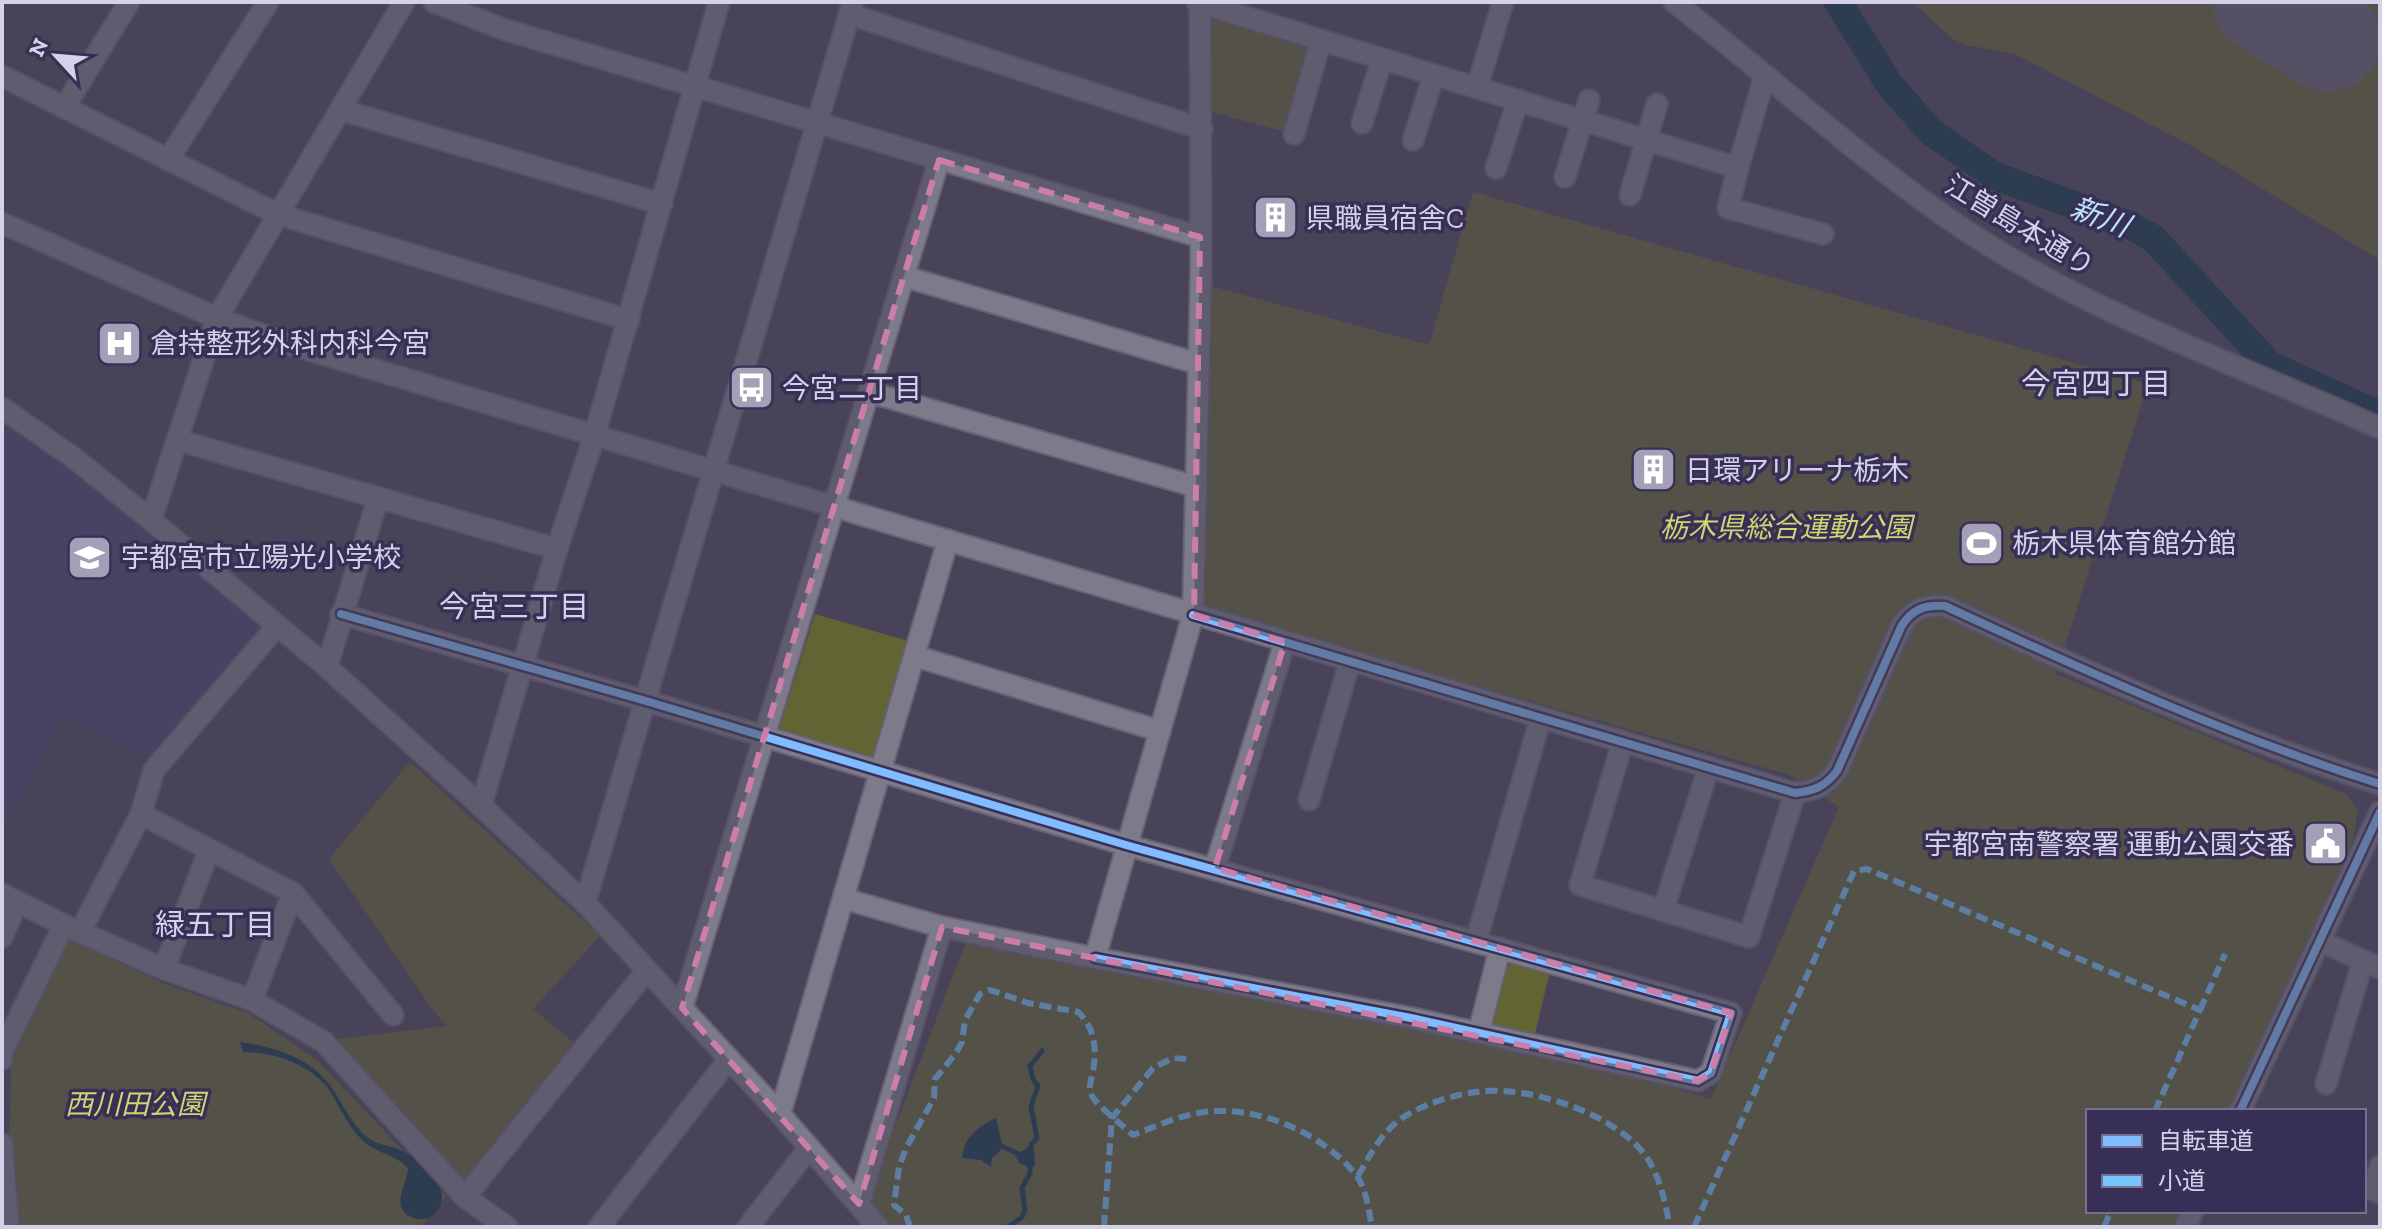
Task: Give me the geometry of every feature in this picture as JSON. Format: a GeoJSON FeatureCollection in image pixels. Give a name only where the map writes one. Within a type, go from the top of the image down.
{"type":"FeatureCollection","features":[{"type":"Feature","properties":{"kind":"street"},"geometry":{"type":"LineString","coordinates":[[64,108],[129,2]]}},
{"type":"Feature","properties":{"kind":"street"},"geometry":{"type":"LineString","coordinates":[[168,160],[268,2]]}},
{"type":"Feature","properties":{"kind":"street"},"geometry":{"type":"LineString","coordinates":[[151,520],[217,318],[404,2]]}},
{"type":"Feature","properties":{"kind":"street"},"geometry":{"type":"LineString","coordinates":[[434,2],[503,29],[695,88],[1200,237]]}},
{"type":"Feature","properties":{"kind":"street"},"geometry":{"type":"LineString","coordinates":[[481,806],[629,320],[719,2]]}},
{"type":"Feature","properties":{"kind":"street"},"geometry":{"type":"LineString","coordinates":[[1095,958],[1193,615],[1202,129],[1199,2],[1518,100],[1586,110],[1647,139],[1738,168]]}},
{"type":"Feature","properties":{"kind":"street"},"geometry":{"type":"LineString","coordinates":[[1477,88],[1503,2]]}},
{"type":"Feature","properties":{"kind":"street","name":"江曽島本通り"},"geometry":{"type":"LineString","coordinates":[[1674,2],[1898,182],[1965,230],[2019,263],[2155,330],[2380,428]]}},
{"type":"Feature","properties":{"kind":"street"},"geometry":{"type":"LineString","coordinates":[[585,903],[851,8],[1202,129]]}},
{"type":"Feature","properties":{"kind":"street"},"geometry":{"type":"LineString","coordinates":[[1294,134],[1321,40]]}},
{"type":"Feature","properties":{"kind":"street"},"geometry":{"type":"LineString","coordinates":[[1362,123],[1382,59]]}},
{"type":"Feature","properties":{"kind":"street"},"geometry":{"type":"LineString","coordinates":[[1413,140],[1434,75]]}},
{"type":"Feature","properties":{"kind":"street"},"geometry":{"type":"LineString","coordinates":[[1765,75],[1728,208],[1823,234]]}},
{"type":"Feature","properties":{"kind":"street"},"geometry":{"type":"LineString","coordinates":[[2,76],[277,214],[629,320]]}},
{"type":"Feature","properties":{"kind":"street"},"geometry":{"type":"LineString","coordinates":[[1496,168],[1518,100]]}},
{"type":"Feature","properties":{"kind":"street"},"geometry":{"type":"LineString","coordinates":[[1630,195],[1657,104]]}},
{"type":"Feature","properties":{"kind":"street"},"geometry":{"type":"LineString","coordinates":[[341,110],[662,204]]}},
{"type":"Feature","properties":{"kind":"street"},"geometry":{"type":"LineString","coordinates":[[1565,177],[1586,110]]}},
{"type":"Feature","properties":{"kind":"street"},"geometry":{"type":"LineString","coordinates":[[682,1008],[939,160]]}},
{"type":"Feature","properties":{"kind":"street"},"geometry":{"type":"LineString","coordinates":[[2,223],[217,318],[282,342],[1795,793],[1828,784],[1837,771],[1902,625],[1909,614],[1925,605],[1945,606],[2194,716],[2380,784]]}},
{"type":"Feature","properties":{"kind":"street"},"geometry":{"type":"LineString","coordinates":[[903,276],[1199,364]]}},
{"type":"Feature","properties":{"kind":"street"},"geometry":{"type":"LineString","coordinates":[[869,392],[1197,487]]}},
{"type":"Feature","properties":{"kind":"street"},"geometry":{"type":"LineString","coordinates":[[2,408],[74,458],[327,667],[585,903],[780,1114],[878,1227]]}},
{"type":"Feature","properties":{"kind":"street"},"geometry":{"type":"LineString","coordinates":[[177,440],[557,549]]}},
{"type":"Feature","properties":{"kind":"street"},"geometry":{"type":"LineString","coordinates":[[327,667],[378,498]]}},
{"type":"Feature","properties":{"kind":"street"},"geometry":{"type":"LineString","coordinates":[[780,1114],[948,540]]}},
{"type":"Feature","properties":{"kind":"street"},"geometry":{"type":"LineString","coordinates":[[341,614],[646,701],[1126,845],[1731,1013],[1711,1073],[1698,1081],[1479,1032],[942,927],[845,899]]}},
{"type":"Feature","properties":{"kind":"street"},"geometry":{"type":"LineString","coordinates":[[2,1059],[2,1050],[141,814],[154,770],[277,626]]}},
{"type":"Feature","properties":{"kind":"street"},"geometry":{"type":"LineString","coordinates":[[1215,868],[1285,642]]}},
{"type":"Feature","properties":{"kind":"street"},"geometry":{"type":"LineString","coordinates":[[915,656],[1160,731]]}},
{"type":"Feature","properties":{"kind":"street"},"geometry":{"type":"LineString","coordinates":[[1309,800],[1350,661]]}},
{"type":"Feature","properties":{"kind":"street"},"geometry":{"type":"LineString","coordinates":[[1476,941],[1541,717]]}},
{"type":"Feature","properties":{"kind":"street"},"geometry":{"type":"LineString","coordinates":[[1623,741],[1580,885],[1749,937],[1795,793]]}},
{"type":"Feature","properties":{"kind":"street"},"geometry":{"type":"LineString","coordinates":[[1663,910],[1709,767]]}},
{"type":"Feature","properties":{"kind":"street"},"geometry":{"type":"LineString","coordinates":[[2241,1109],[2380,812]]}},
{"type":"Feature","properties":{"kind":"street"},"geometry":{"type":"LineString","coordinates":[[141,814],[293,893],[393,1015]]}},
{"type":"Feature","properties":{"kind":"street"},"geometry":{"type":"LineString","coordinates":[[164,969],[209,850]]}},
{"type":"Feature","properties":{"kind":"street"},"geometry":{"type":"LineString","coordinates":[[252,1000],[293,893]]}},
{"type":"Feature","properties":{"kind":"street"},"geometry":{"type":"LineString","coordinates":[[2,937],[9,898],[164,969],[252,1000],[324,1042],[465,1197],[507,1227]]}},
{"type":"Feature","properties":{"kind":"street"},"geometry":{"type":"LineString","coordinates":[[859,1204],[942,927]]}},
{"type":"Feature","properties":{"kind":"street"},"geometry":{"type":"LineString","coordinates":[[2320,941],[2372,964],[2326,1084]]}},
{"type":"Feature","properties":{"kind":"street"},"geometry":{"type":"LineString","coordinates":[[1479,1032],[1500,948]]}},
{"type":"Feature","properties":{"kind":"street"},"geometry":{"type":"LineString","coordinates":[[465,1197],[647,970]]}},
{"type":"Feature","properties":{"kind":"street"},"geometry":{"type":"LineString","coordinates":[[599,1227],[729,1059]]}},
{"type":"Feature","properties":{"kind":"street"},"geometry":{"type":"LineString","coordinates":[[2,1144],[8,1219]]}},
{"type":"Feature","properties":{"kind":"street"},"geometry":{"type":"LineString","coordinates":[[748,1227],[809,1148]]}},
{"type":"Feature","properties":{"kind":"street"},"geometry":{"type":"LineString","coordinates":[[2380,1166],[2373,1190],[2380,1193]]}},
{"type":"Feature","properties":{"kind":"highlighted area"},"geometry":{"type":"Polygon","coordinates":[[[939,160],[1200,237],[1194,615],[1285,642],[1215,868],[1731,1013],[1711,1073],[1698,1081],[942,927],[859,1204],[682,1008],[939,160]]]}},
{"type":"Feature","properties":{"kind":"shaded area","name":"宇都宮市立陽光小学校"},"geometry":{"type":"Polygon","coordinates":[[[2,419],[97,488],[261,625],[152,758],[60,716],[2,830],[2,419]]]}},
{"type":"Feature","properties":{"kind":"green space"},"geometry":{"type":"Polygon","coordinates":[[[1913,2],[2380,2],[2380,260],[2192,146],[2013,53],[1965,45],[1953,39],[1913,2]]]}},
{"type":"Feature","properties":{"kind":"green space"},"geometry":{"type":"Polygon","coordinates":[[[1221,16],[1314,47],[1289,133],[1212,112],[1209,22],[1221,16]]]}},
{"type":"Feature","properties":{"kind":"green space","name":"栃木県総合運動公園"},"geometry":{"type":"Polygon","coordinates":[[[1473,192],[2148,384],[2056,674],[2346,794],[2358,810],[2353,840],[2241,1109],[2086,1109],[2086,1213],[2198,1213],[2192,1227],[881,1227],[868,1197],[969,934],[1451,1025],[1711,1099],[1839,807],[1790,775],[1203,608],[1207,285],[1429,345],[1473,192]]]}},
{"type":"Feature","properties":{"kind":"green space"},"geometry":{"type":"Polygon","coordinates":[[[815,614],[908,641],[875,760],[778,732],[815,614]]]}},
{"type":"Feature","properties":{"kind":"green space"},"geometry":{"type":"Polygon","coordinates":[[[410,762],[600,936],[533,1009],[578,1046],[473,1179],[461,1182],[330,1040],[447,1026],[329,859],[410,762]]]}},
{"type":"Feature","properties":{"kind":"green space","name":"西川田公園"},"geometry":{"type":"Polygon","coordinates":[[[68,939],[167,985],[248,1013],[317,1060],[446,1196],[421,1227],[2,1227],[2,1206],[7,1202],[12,1050],[68,939]]]}},
{"type":"Feature","properties":{"kind":"green space"},"geometry":{"type":"Polygon","coordinates":[[[1514,963],[1550,971],[1534,1038],[1493,1028],[1489,1023],[1503,968],[1514,963]]]}},
{"type":"Feature","properties":{"kind":"water"},"geometry":{"type":"Polygon","coordinates":[[[240,1042],[281,1051],[316,1071],[367,1137],[407,1154],[430,1171],[441,1191],[442,1199],[436,1212],[424,1219],[407,1215],[400,1199],[408,1169],[361,1139],[327,1087],[310,1071],[289,1060],[243,1052],[240,1042]]]}},
{"type":"Feature","properties":{"kind":"water"},"geometry":{"type":"Polygon","coordinates":[[[996,1118],[1002,1144],[1021,1152],[1031,1145],[1035,1166],[1030,1168],[1019,1163],[1015,1155],[1002,1149],[992,1158],[991,1167],[981,1160],[962,1158],[973,1133],[996,1118]]]}},
{"type":"Feature","properties":{"kind":"waterway","name":"新川"},"geometry":{"type":"LineString","coordinates":[[1838,2],[1889,84],[1931,132],[1995,176],[2129,225],[2153,238],[2270,365],[2380,415]]}},
{"type":"Feature","properties":{"kind":"waterway"},"geometry":{"type":"LineString","coordinates":[[1031,1145],[1037,1138],[1031,1106],[1038,1086],[1030,1066],[1042,1051]]}},
{"type":"Feature","properties":{"kind":"waterway"},"geometry":{"type":"LineString","coordinates":[[1008,1227],[1025,1211],[1022,1188],[1030,1168]]}},
{"type":"Feature","properties":{"kind":"runway"},"geometry":{"type":"LineString","coordinates":[[2265,2],[2328,39]]}},
{"type":"Feature","properties":{"kind":"marked path"},"geometry":{"type":"LineString","coordinates":[[1694,1227],[1854,871],[1867,869],[2200,1010],[2156,1109]]}},
{"type":"Feature","properties":{"kind":"marked path"},"geometry":{"type":"LineString","coordinates":[[2200,1010],[2225,954]]}},
{"type":"Feature","properties":{"kind":"marked path"},"geometry":{"type":"LineString","coordinates":[[910,1227],[906,1215],[894,1205],[899,1167],[934,1098],[935,1079],[962,1042],[965,1020],[980,994],[990,990],[1028,1003],[1078,1012],[1084,1018],[1094,1047],[1092,1096],[1133,1135],[1173,1120],[1215,1111],[1254,1115],[1293,1127],[1328,1148],[1356,1175],[1365,1193],[1372,1227]]}},
{"type":"Feature","properties":{"kind":"marked path"},"geometry":{"type":"LineString","coordinates":[[1104,1227],[1112,1118],[1153,1068],[1173,1058],[1186,1059]]}},
{"type":"Feature","properties":{"kind":"marked path"},"geometry":{"type":"LineString","coordinates":[[1358,1176],[1382,1137],[1410,1113],[1467,1093],[1520,1093],[1545,1098],[1594,1116],[1633,1142],[1656,1174],[1670,1227]]}},
{"type":"Feature","properties":{"kind":"marked path"},"geometry":{"type":"LineString","coordinates":[[2104,1227],[2110,1213]]}},
{"type":"Feature","properties":{"kind":"cycle path"},"geometry":{"type":"LineString","coordinates":[[1193,615],[1795,793],[1819,787],[1837,771],[1906,619],[1920,609],[1945,606],[2214,724],[2380,784]]}},
{"type":"Feature","properties":{"kind":"cycle path"},"geometry":{"type":"LineString","coordinates":[[341,614],[646,701],[1126,845],[1731,1013],[1711,1073],[1698,1081],[1411,1018],[1095,958]]}},
{"type":"Feature","properties":{"kind":"cycle path"},"geometry":{"type":"LineString","coordinates":[[2241,1109],[2380,812]]}},
{"type":"Feature","properties":{"kind":"place","name":"県職員宿舎C"},"geometry":{"type":"Point","coordinates":[1275,218]}},
{"type":"Feature","properties":{"kind":"place","name":"倉持整形外科内科今宮"},"geometry":{"type":"Point","coordinates":[119,343]}},
{"type":"Feature","properties":{"kind":"place","name":"今宮二丁目"},"geometry":{"type":"Point","coordinates":[751,388]}},
{"type":"Feature","properties":{"kind":"place","name":"日環アリーナ栃木"},"geometry":{"type":"Point","coordinates":[1654,470]}},
{"type":"Feature","properties":{"kind":"place","name":"栃木県体育館分館"},"geometry":{"type":"Point","coordinates":[1981,543]}},
{"type":"Feature","properties":{"kind":"place","name":"宇都宮市立陽光小学校"},"geometry":{"type":"Point","coordinates":[90,557]}},
{"type":"Feature","properties":{"kind":"place","name":"宇都宮南警察署 運動公園交番"},"geometry":{"type":"Point","coordinates":[2325,844]}},
{"type":"Feature","properties":{"kind":"district","name":"今宮四丁目"},"geometry":{"type":"Point","coordinates":[2096,384]}},
{"type":"Feature","properties":{"kind":"district","name":"今宮三丁目"},"geometry":{"type":"Point","coordinates":[514,607]}},
{"type":"Feature","properties":{"kind":"district","name":"緑五丁目"},"geometry":{"type":"Point","coordinates":[215,925]}}]}
